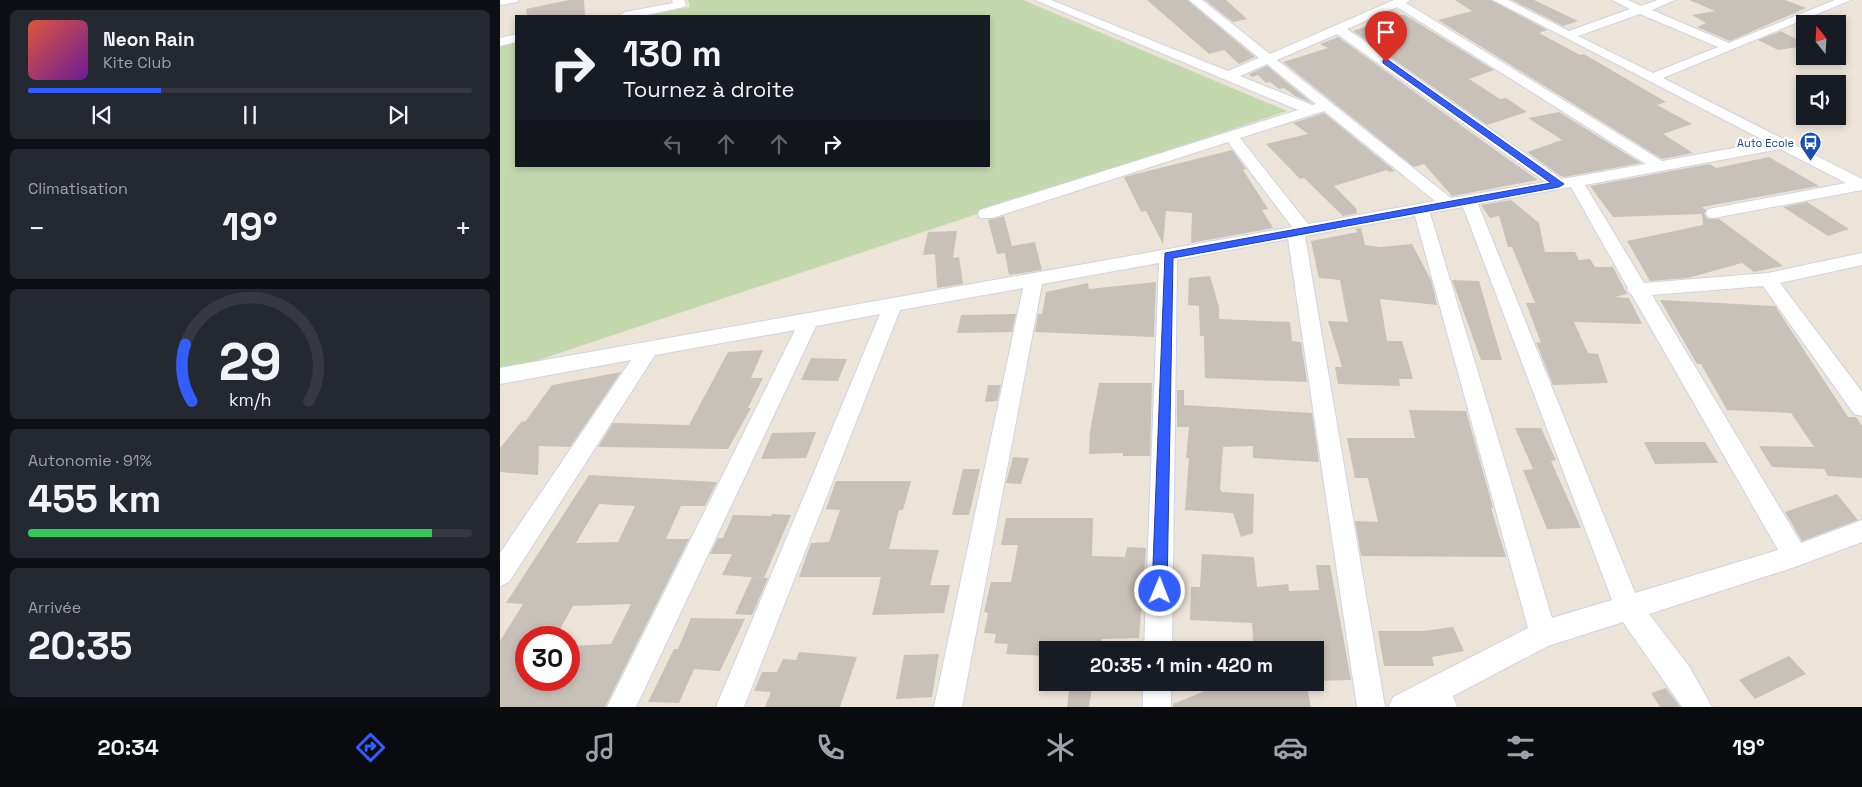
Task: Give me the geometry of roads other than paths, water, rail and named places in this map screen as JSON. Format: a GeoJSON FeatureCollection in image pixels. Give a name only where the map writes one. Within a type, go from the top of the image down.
{"type":"FeatureCollection","features":[{"type":"Feature","properties":{"kind":"street"},"geometry":{"type":"LineString","coordinates":[[500,2],[513,0]]}},
{"type":"Feature","properties":{"kind":"street"},"geometry":{"type":"LineString","coordinates":[[630,15],[680,5],[678,0]]}},
{"type":"Feature","properties":{"kind":"street"},"geometry":{"type":"LineString","coordinates":[[1046,2],[1076,0]]}},
{"type":"Feature","properties":{"kind":"street"},"geometry":{"type":"LineString","coordinates":[[1195,0],[1267,59],[1318,108],[1459,202],[1628,607],[1679,676],[1698,707]]}},
{"type":"Feature","properties":{"kind":"street"},"geometry":{"type":"LineString","coordinates":[[1499,0],[1862,184],[1714,213]]}},
{"type":"Feature","properties":{"kind":"street"},"geometry":{"type":"LineString","coordinates":[[1618,0],[1726,46]]}},
{"type":"Feature","properties":{"kind":"street"},"geometry":{"type":"LineString","coordinates":[[1568,35],[1669,0]]}},
{"type":"Feature","properties":{"kind":"street"},"geometry":{"type":"LineString","coordinates":[[1652,78],[1726,46],[1845,0]]}},
{"type":"Feature","properties":{"kind":"street"},"geometry":{"type":"LineString","coordinates":[[1229,76],[1401,1],[1660,166]]}},
{"type":"Feature","properties":{"kind":"street"},"geometry":{"type":"LineString","coordinates":[[1046,2],[1229,76],[1318,108]]}},
{"type":"Feature","properties":{"kind":"street"},"geometry":{"type":"LineString","coordinates":[[1338,28],[1567,183],[1636,290],[1795,556]]}},
{"type":"Feature","properties":{"kind":"street"},"geometry":{"type":"LineString","coordinates":[[500,42],[515,38]]}},
{"type":"Feature","properties":{"kind":"street"},"geometry":{"type":"LineString","coordinates":[[986,214],[1318,108]]}},
{"type":"Feature","properties":{"kind":"street"},"geometry":{"type":"LineString","coordinates":[[1232,136],[1300,231],[1371,707]]}},
{"type":"Feature","properties":{"kind":"street"},"geometry":{"type":"LineString","coordinates":[[500,376],[1782,144]]}},
{"type":"Feature","properties":{"kind":"street"},"geometry":{"type":"LineString","coordinates":[[1421,209],[1543,634]]}},
{"type":"Feature","properties":{"kind":"street"},"geometry":{"type":"LineString","coordinates":[[1158,641],[1168,255]]}},
{"type":"Feature","properties":{"kind":"street"},"geometry":{"type":"LineString","coordinates":[[1636,290],[1768,279],[1862,259]]}},
{"type":"Feature","properties":{"kind":"street"},"geometry":{"type":"LineString","coordinates":[[1768,279],[1862,408]]}},
{"type":"Feature","properties":{"kind":"street"},"geometry":{"type":"LineString","coordinates":[[948,707],[1034,280]]}},
{"type":"Feature","properties":{"kind":"street"},"geometry":{"type":"LineString","coordinates":[[730,707],[893,305]]}},
{"type":"Feature","properties":{"kind":"street"},"geometry":{"type":"LineString","coordinates":[[621,707],[809,320]]}},
{"type":"Feature","properties":{"kind":"street"},"geometry":{"type":"LineString","coordinates":[[500,574],[649,349]]}},
{"type":"Feature","properties":{"kind":"street"},"geometry":{"type":"LineString","coordinates":[[1404,707],[1438,699],[1543,634],[1795,556],[1862,531]]}},
{"type":"Feature","properties":{"kind":"street"},"geometry":{"type":"LineString","coordinates":[[1157,691],[1157,707]]}},
{"type":"Feature","properties":{"kind":"place","name":"Auto Ecole"},"geometry":{"type":"Point","coordinates":[1810,162]}}]}
